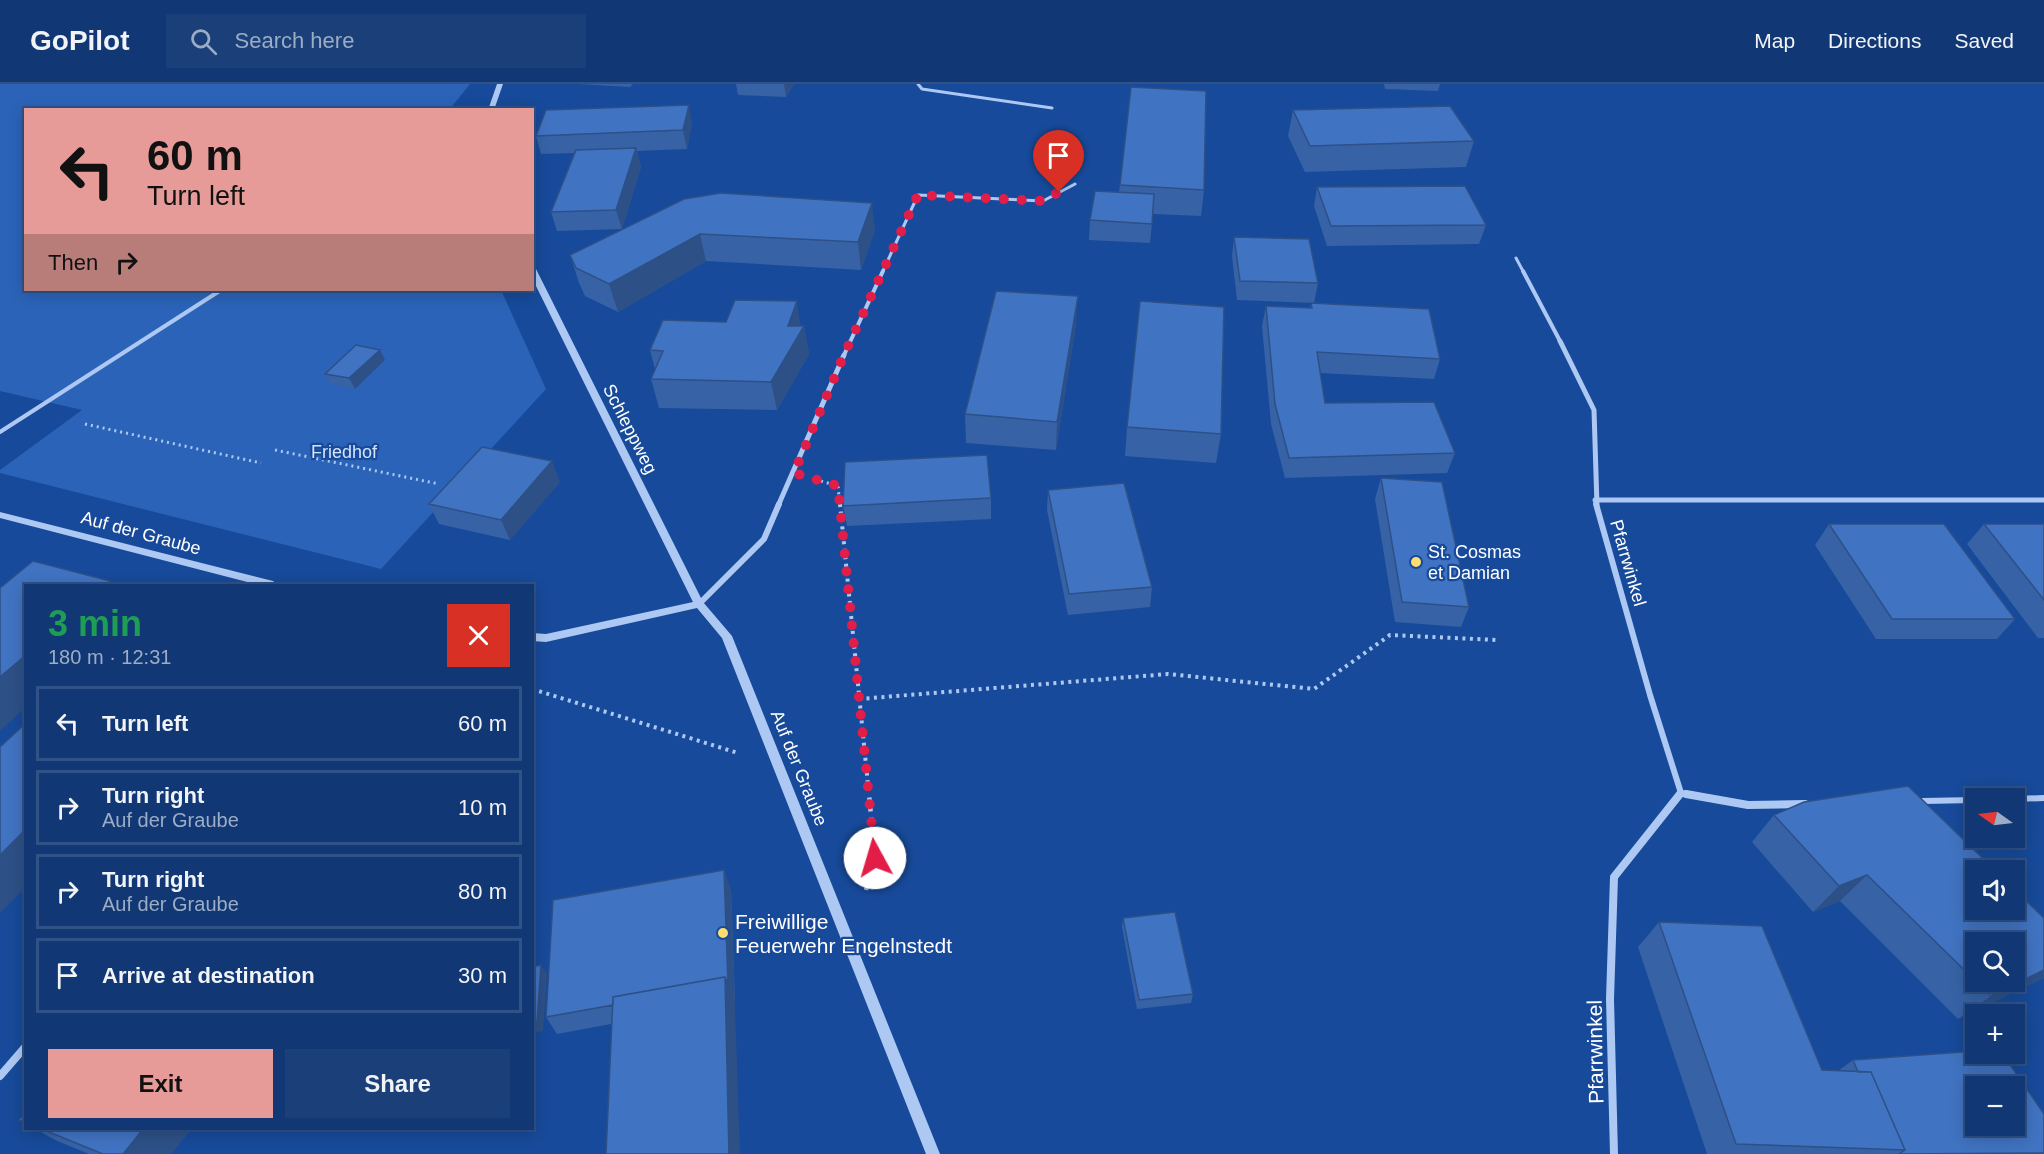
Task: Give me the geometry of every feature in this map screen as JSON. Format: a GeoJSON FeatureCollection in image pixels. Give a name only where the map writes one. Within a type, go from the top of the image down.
{"type":"FeatureCollection","features":[{"type":"Feature","properties":{"kind":"street"},"geometry":{"type":"LineString","coordinates":[[492,108],[500,84]]}},
{"type":"Feature","properties":{"kind":"street","name":"Schleppweg"},"geometry":{"type":"LineString","coordinates":[[534,273],[699,604]]}},
{"type":"Feature","properties":{"kind":"street","name":"Pfarrwinkel"},"geometry":{"type":"LineString","coordinates":[[1560,341],[1594,410],[1595,500],[1650,695],[1681,793],[1614,877],[1610,999],[1614,1154]]}},
{"type":"Feature","properties":{"kind":"street"},"geometry":{"type":"LineString","coordinates":[[534,637],[546,638],[699,604],[764,539],[844,355]]}},
{"type":"Feature","properties":{"kind":"street"},"geometry":{"type":"LineString","coordinates":[[1595,500],[2044,500]]}},
{"type":"Feature","properties":{"kind":"street","name":"Auf der Graube"},"geometry":{"type":"LineString","coordinates":[[0,515],[269,584]]}},
{"type":"Feature","properties":{"kind":"street","name":"Auf der Graube"},"geometry":{"type":"LineString","coordinates":[[699,604],[727,636],[933,1154]]}},
{"type":"Feature","properties":{"kind":"street"},"geometry":{"type":"LineString","coordinates":[[1681,793],[1748,805],[1818,804]]}},
{"type":"Feature","properties":{"kind":"street"},"geometry":{"type":"LineString","coordinates":[[1911,801],[1923,801]]}},
{"type":"Feature","properties":{"kind":"street"},"geometry":{"type":"LineString","coordinates":[[0,1076],[24,1048]]}},
{"type":"Feature","properties":{"kind":"lane"},"geometry":{"type":"LineString","coordinates":[[918,84],[922,89],[1052,108]]}},
{"type":"Feature","properties":{"kind":"lane"},"geometry":{"type":"LineString","coordinates":[[844,355],[918,195],[1043,201],[1076,184]]}},
{"type":"Feature","properties":{"kind":"lane"},"geometry":{"type":"LineString","coordinates":[[1516,258],[1560,341]]}},
{"type":"Feature","properties":{"kind":"lane"},"geometry":{"type":"LineString","coordinates":[[0,432],[219,291]]}},
{"type":"Feature","properties":{"kind":"lane"},"geometry":{"type":"LineString","coordinates":[[2025,799],[2044,798]]}},
{"type":"Feature","properties":{"kind":"lane"},"geometry":{"type":"LineString","coordinates":[[1923,801],[1965,800]]}},
{"type":"Feature","properties":{"kind":"path"},"geometry":{"type":"LineString","coordinates":[[85,424],[261,463]]}},
{"type":"Feature","properties":{"kind":"path"},"geometry":{"type":"LineString","coordinates":[[275,450],[440,484]]}},
{"type":"Feature","properties":{"kind":"path"},"geometry":{"type":"LineString","coordinates":[[794,473],[838,486],[875,858],[850,946]]}},
{"type":"Feature","properties":{"kind":"path"},"geometry":{"type":"LineString","coordinates":[[859,699],[1168,674],[1314,689],[1390,635],[1497,640]]}},
{"type":"Feature","properties":{"kind":"path"},"geometry":{"type":"LineString","coordinates":[[534,690],[778,766]]}},
{"type":"Feature","properties":{"kind":"green space","name":"Friedhof"},"geometry":{"type":"Polygon","coordinates":[[[0,84],[470,84],[451,108],[24,108],[24,291],[501,291],[546,389],[381,569],[0,473],[0,470],[82,410],[0,391],[0,84]]]}},
{"type":"Feature","properties":{"kind":"building"},"geometry":{"type":"Polygon","coordinates":[[[1131,87],[1206,91],[1204,190],[1120,185],[1131,87]]]}},
{"type":"Feature","properties":{"kind":"building"},"geometry":{"type":"Polygon","coordinates":[[[689,105],[683,130],[536,136],[546,110],[689,105]]]}},
{"type":"Feature","properties":{"kind":"building"},"geometry":{"type":"Polygon","coordinates":[[[1450,106],[1474,141],[1310,146],[1293,110],[1450,106]]]}},
{"type":"Feature","properties":{"kind":"building"},"geometry":{"type":"Polygon","coordinates":[[[636,148],[616,210],[551,212],[576,150],[636,148]]]}},
{"type":"Feature","properties":{"kind":"building"},"geometry":{"type":"Polygon","coordinates":[[[1465,186],[1486,225],[1331,226],[1317,187],[1465,186]]]}},
{"type":"Feature","properties":{"kind":"building"},"geometry":{"type":"Polygon","coordinates":[[[1095,191],[1154,194],[1152,224],[1090,220],[1095,191]]]}},
{"type":"Feature","properties":{"kind":"building"},"geometry":{"type":"Polygon","coordinates":[[[721,193],[872,203],[858,242],[700,234],[609,284],[576,268],[570,255],[684,199],[721,193]]]}},
{"type":"Feature","properties":{"kind":"building"},"geometry":{"type":"Polygon","coordinates":[[[1234,237],[1309,239],[1318,283],[1240,281],[1234,237]]]}},
{"type":"Feature","properties":{"kind":"building"},"geometry":{"type":"Polygon","coordinates":[[[996,291],[1078,296],[1057,422],[965,414],[996,291]]]}},
{"type":"Feature","properties":{"kind":"building"},"geometry":{"type":"Polygon","coordinates":[[[735,300],[797,301],[788,326],[804,326],[771,382],[651,379],[663,351],[650,350],[663,320],[726,322],[735,300]]]}},
{"type":"Feature","properties":{"kind":"building"},"geometry":{"type":"Polygon","coordinates":[[[1140,301],[1224,307],[1221,434],[1127,427],[1140,301]]]}},
{"type":"Feature","properties":{"kind":"building"},"geometry":{"type":"Polygon","coordinates":[[[1311,303],[1429,309],[1440,359],[1317,352],[1325,403],[1434,402],[1455,453],[1289,458],[1275,404],[1266,306],[1312,308],[1311,303]]]}},
{"type":"Feature","properties":{"kind":"building"},"geometry":{"type":"Polygon","coordinates":[[[356,345],[380,350],[349,378],[325,374],[356,345]]]}},
{"type":"Feature","properties":{"kind":"building"},"geometry":{"type":"Polygon","coordinates":[[[482,447],[552,461],[501,520],[429,504],[482,447]]]}},
{"type":"Feature","properties":{"kind":"building"},"geometry":{"type":"Polygon","coordinates":[[[987,455],[991,498],[843,506],[845,462],[987,455]]]}},
{"type":"Feature","properties":{"kind":"building","name":"St. Cosmas et Damian"},"geometry":{"type":"Polygon","coordinates":[[[1381,478],[1442,482],[1469,607],[1402,602],[1381,478]]]}},
{"type":"Feature","properties":{"kind":"building"},"geometry":{"type":"Polygon","coordinates":[[[1124,483],[1152,587],[1069,594],[1048,490],[1124,483]]]}},
{"type":"Feature","properties":{"kind":"building"},"geometry":{"type":"Polygon","coordinates":[[[1829,524],[1944,524],[2015,619],[1892,619],[1829,524]]]}},
{"type":"Feature","properties":{"kind":"building"},"geometry":{"type":"Polygon","coordinates":[[[1984,524],[2044,524],[2044,600],[1984,524]]]}},
{"type":"Feature","properties":{"kind":"building"},"geometry":{"type":"Polygon","coordinates":[[[33,561],[110,581],[106,584],[24,584],[24,657],[0,677],[0,588],[33,561]]]}},
{"type":"Feature","properties":{"kind":"building"},"geometry":{"type":"Polygon","coordinates":[[[24,725],[24,831],[0,855],[0,747],[24,725]]]}},
{"type":"Feature","properties":{"kind":"building"},"geometry":{"type":"Polygon","coordinates":[[[1908,786],[1965,841],[1965,848],[1972,848],[1985,860],[1965,860],[1965,920],[2025,920],[2025,900],[2044,918],[2044,970],[2025,979],[2025,932],[1965,932],[1965,971],[1867,875],[1839,886],[1774,815],[1804,802],[1908,786]]]}},
{"type":"Feature","properties":{"kind":"building"},"geometry":{"type":"Polygon","coordinates":[[[724,870],[728,984],[725,977],[613,997],[613,1005],[546,1017],[553,900],[724,870]]]}},
{"type":"Feature","properties":{"kind":"building"},"geometry":{"type":"Polygon","coordinates":[[[1175,912],[1193,994],[1139,1000],[1123,918],[1175,912]]]}},
{"type":"Feature","properties":{"kind":"building"},"geometry":{"type":"Polygon","coordinates":[[[1659,922],[1762,926],[1822,1070],[1871,1072],[1905,1150],[1736,1144],[1659,922]]]}},
{"type":"Feature","properties":{"kind":"building"},"geometry":{"type":"Polygon","coordinates":[[[541,965],[537,1022],[534,1023],[534,967],[541,965]]]}},
{"type":"Feature","properties":{"kind":"building"},"geometry":{"type":"Polygon","coordinates":[[[725,977],[729,1154],[606,1154],[613,997],[725,977]]]}},
{"type":"Feature","properties":{"kind":"building"},"geometry":{"type":"Polygon","coordinates":[[[1987,992],[1999,992],[1991,996],[1987,992]]]}},
{"type":"Feature","properties":{"kind":"building"},"geometry":{"type":"Polygon","coordinates":[[[1965,1052],[1965,1064],[2010,1064],[2018,1076],[1965,1076],[1965,1136],[2025,1136],[2025,1086],[2044,1114],[2044,1153],[1899,1154],[1905,1150],[1871,1072],[1858,1072],[1853,1060],[1965,1052]]]}},
{"type":"Feature","properties":{"kind":"building"},"geometry":{"type":"Polygon","coordinates":[[[44,1130],[142,1130],[123,1154],[103,1154],[44,1130]]]}},
{"type":"Feature","properties":{"kind":"place","name":"St. Cosmas et Damian"},"geometry":{"type":"Point","coordinates":[1416,562]}},
{"type":"Feature","properties":{"kind":"place","name":"Freiwillige Feuerwehr Engelnstedt"},"geometry":{"type":"Point","coordinates":[723,933]}},
{"type":"Feature","properties":{"kind":"route"},"geometry":{"type":"LineString","coordinates":[[875,858],[838,486],[794,473],[844,355],[918,195],[1043,201],[1059,192]]}}]}
